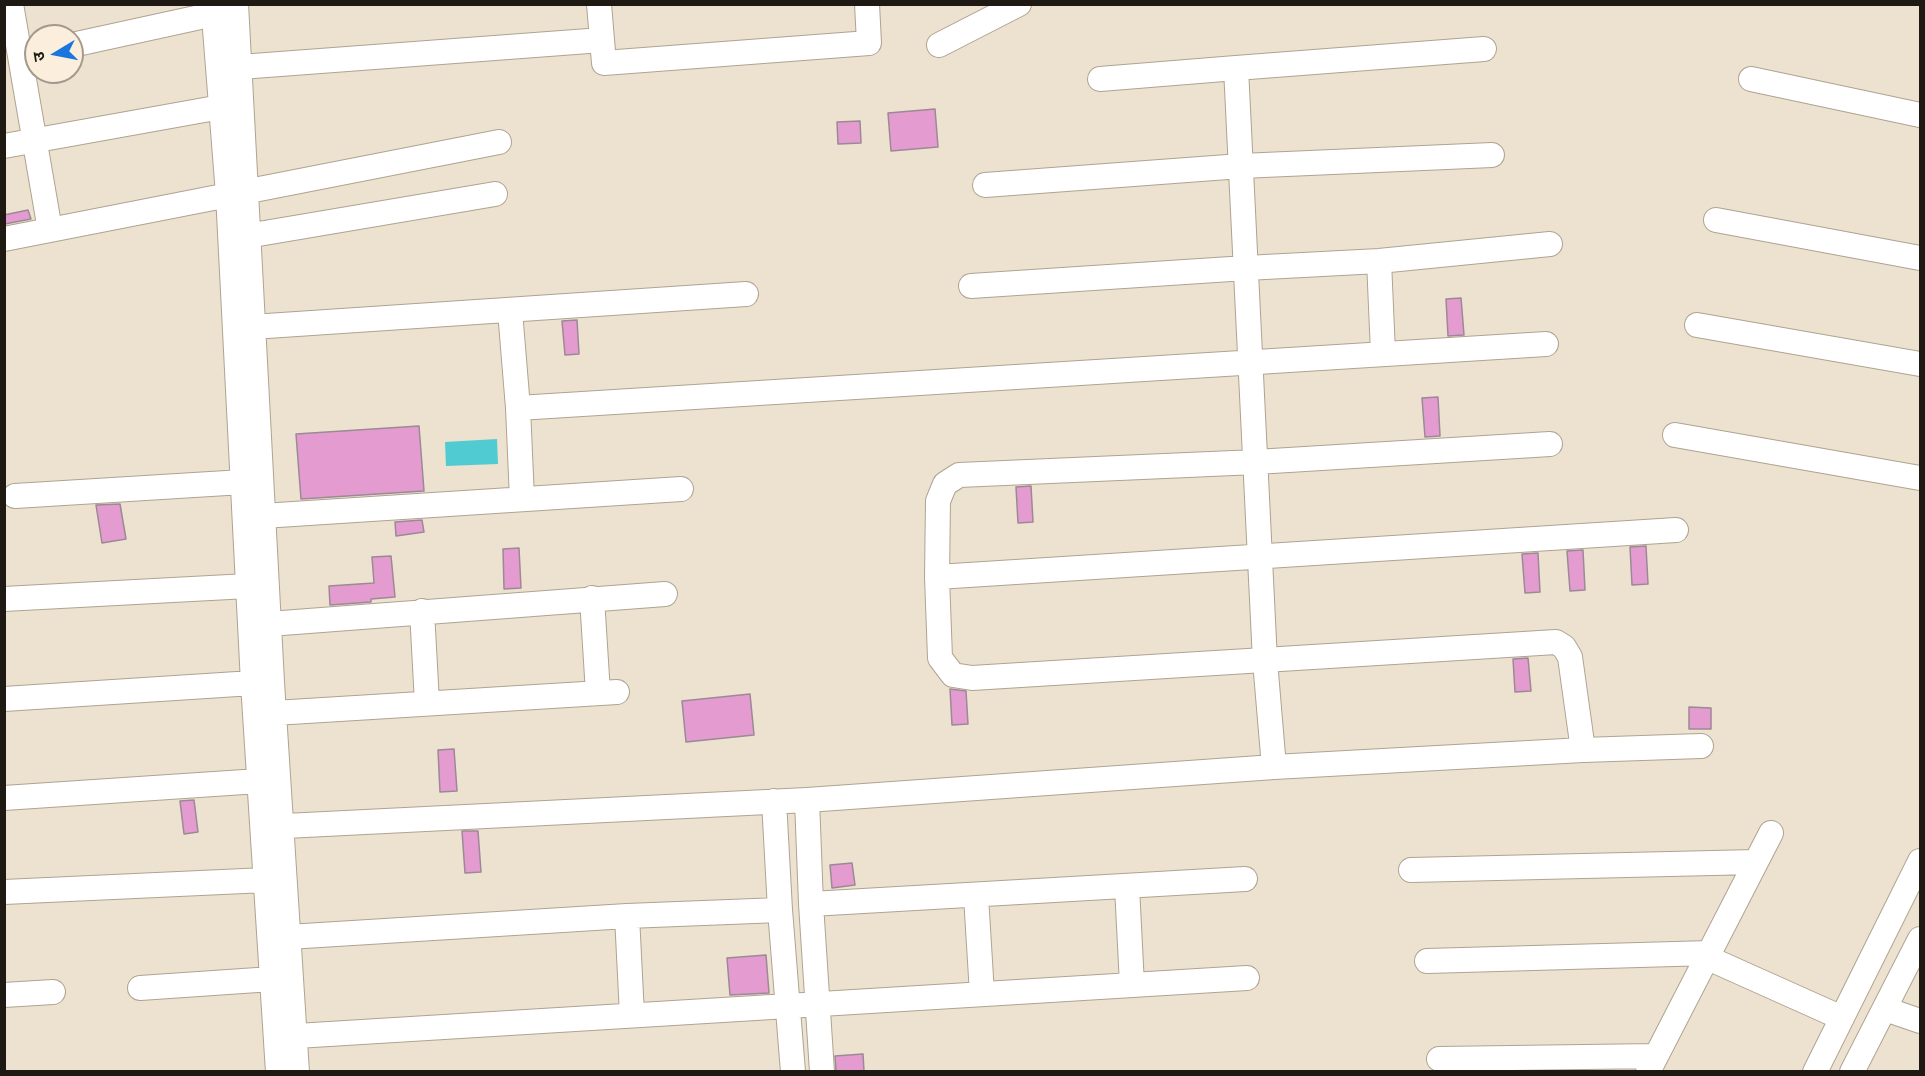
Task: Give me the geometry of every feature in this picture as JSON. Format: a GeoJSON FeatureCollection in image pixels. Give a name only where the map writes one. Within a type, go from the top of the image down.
{"type":"FeatureCollection","features":[{"type":"Feature","properties":{"kind":"street"},"geometry":{"type":"LineString","coordinates":[[11,4],[50,230]]}},
{"type":"Feature","properties":{"kind":"street"},"geometry":{"type":"LineString","coordinates":[[236,4],[240,67],[237,192],[243,328],[254,517],[269,624],[274,713],[272,827],[266,880],[272,979],[285,1037],[297,1071]]}},
{"type":"Feature","properties":{"kind":"street"},"geometry":{"type":"LineString","coordinates":[[600,4],[604,63],[869,43],[867,4]]}},
{"type":"Feature","properties":{"kind":"street"},"geometry":{"type":"LineString","coordinates":[[939,45],[1019,4]]}},
{"type":"Feature","properties":{"kind":"street"},"geometry":{"type":"LineString","coordinates":[[84,42],[214,9],[221,107],[237,192]]}},
{"type":"Feature","properties":{"kind":"street"},"geometry":{"type":"LineString","coordinates":[[240,67],[602,40]]}},
{"type":"Feature","properties":{"kind":"street"},"geometry":{"type":"LineString","coordinates":[[1100,79],[1484,49]]}},
{"type":"Feature","properties":{"kind":"street"},"geometry":{"type":"LineString","coordinates":[[1236,68],[1265,661],[1274,767]]}},
{"type":"Feature","properties":{"kind":"street"},"geometry":{"type":"LineString","coordinates":[[1751,79],[1920,115]]}},
{"type":"Feature","properties":{"kind":"street"},"geometry":{"type":"LineString","coordinates":[[4,146],[221,107]]}},
{"type":"Feature","properties":{"kind":"street"},"geometry":{"type":"LineString","coordinates":[[4,239],[499,142]]}},
{"type":"Feature","properties":{"kind":"street"},"geometry":{"type":"LineString","coordinates":[[985,185],[1241,166],[1492,155]]}},
{"type":"Feature","properties":{"kind":"street"},"geometry":{"type":"LineString","coordinates":[[240,238],[495,194]]}},
{"type":"Feature","properties":{"kind":"street"},"geometry":{"type":"LineString","coordinates":[[1716,220],[1920,258]]}},
{"type":"Feature","properties":{"kind":"street"},"geometry":{"type":"LineString","coordinates":[[971,286],[1379,261],[1550,244]]}},
{"type":"Feature","properties":{"kind":"street"},"geometry":{"type":"LineString","coordinates":[[1379,261],[1383,353]]}},
{"type":"Feature","properties":{"kind":"street"},"geometry":{"type":"LineString","coordinates":[[243,328],[746,294]]}},
{"type":"Feature","properties":{"kind":"street"},"geometry":{"type":"LineString","coordinates":[[510,311],[518,408],[522,499]]}},
{"type":"Feature","properties":{"kind":"street"},"geometry":{"type":"LineString","coordinates":[[1697,325],[1920,364]]}},
{"type":"Feature","properties":{"kind":"street"},"geometry":{"type":"LineString","coordinates":[[243,328],[243,482],[254,517],[248,586],[260,781],[272,827],[288,937],[285,1037],[278,1071]]}},
{"type":"Feature","properties":{"kind":"street"},"geometry":{"type":"LineString","coordinates":[[518,408],[1546,344]]}},
{"type":"Feature","properties":{"kind":"street"},"geometry":{"type":"LineString","coordinates":[[1675,435],[1920,477]]}},
{"type":"Feature","properties":{"kind":"street"},"geometry":{"type":"LineString","coordinates":[[1550,444],[1256,462],[959,475],[945,484],[938,501],[937,578],[940,658],[953,675],[972,678],[1556,642],[1564,646],[1570,657],[1583,750]]}},
{"type":"Feature","properties":{"kind":"street"},"geometry":{"type":"LineString","coordinates":[[15,496],[243,482]]}},
{"type":"Feature","properties":{"kind":"street"},"geometry":{"type":"LineString","coordinates":[[254,517],[681,489]]}},
{"type":"Feature","properties":{"kind":"street"},"geometry":{"type":"LineString","coordinates":[[937,578],[1676,530]]}},
{"type":"Feature","properties":{"kind":"street"},"geometry":{"type":"LineString","coordinates":[[4,599],[248,586]]}},
{"type":"Feature","properties":{"kind":"street"},"geometry":{"type":"LineString","coordinates":[[269,624],[665,594]]}},
{"type":"Feature","properties":{"kind":"street"},"geometry":{"type":"LineString","coordinates":[[274,713],[607,692],[592,598]]}},
{"type":"Feature","properties":{"kind":"street"},"geometry":{"type":"LineString","coordinates":[[422,611],[427,703]]}},
{"type":"Feature","properties":{"kind":"street"},"geometry":{"type":"LineString","coordinates":[[4,699],[253,683]]}},
{"type":"Feature","properties":{"kind":"street"},"geometry":{"type":"LineString","coordinates":[[272,827],[807,800],[1274,767],[1583,750],[1701,746]]}},
{"type":"Feature","properties":{"kind":"street"},"geometry":{"type":"LineString","coordinates":[[4,798],[260,781]]}},
{"type":"Feature","properties":{"kind":"street"},"geometry":{"type":"LineString","coordinates":[[807,800],[822,1071]]}},
{"type":"Feature","properties":{"kind":"street"},"geometry":{"type":"LineString","coordinates":[[774,801],[793,1071]]}},
{"type":"Feature","properties":{"kind":"street"},"geometry":{"type":"LineString","coordinates":[[1438,1059],[1652,1064],[1771,832]]}},
{"type":"Feature","properties":{"kind":"street"},"geometry":{"type":"LineString","coordinates":[[1815,1071],[1920,861]]}},
{"type":"Feature","properties":{"kind":"street"},"geometry":{"type":"LineString","coordinates":[[1411,870],[1756,862]]}},
{"type":"Feature","properties":{"kind":"street"},"geometry":{"type":"LineString","coordinates":[[811,904],[1245,879]]}},
{"type":"Feature","properties":{"kind":"street"},"geometry":{"type":"LineString","coordinates":[[4,892],[266,880]]}},
{"type":"Feature","properties":{"kind":"street"},"geometry":{"type":"LineString","coordinates":[[1128,887],[1132,985]]}},
{"type":"Feature","properties":{"kind":"street"},"geometry":{"type":"LineString","coordinates":[[976,896],[982,994]]}},
{"type":"Feature","properties":{"kind":"street"},"geometry":{"type":"LineString","coordinates":[[288,937],[627,916],[780,910]]}},
{"type":"Feature","properties":{"kind":"street"},"geometry":{"type":"LineString","coordinates":[[627,916],[632,1015]]}},
{"type":"Feature","properties":{"kind":"street"},"geometry":{"type":"LineString","coordinates":[[1852,1071],[1920,939]]}},
{"type":"Feature","properties":{"kind":"street"},"geometry":{"type":"LineString","coordinates":[[1427,961],[1709,955],[1842,1018]]}},
{"type":"Feature","properties":{"kind":"street"},"geometry":{"type":"LineString","coordinates":[[285,1037],[1247,978]]}},
{"type":"Feature","properties":{"kind":"street"},"geometry":{"type":"LineString","coordinates":[[140,988],[272,979]]}},
{"type":"Feature","properties":{"kind":"street"},"geometry":{"type":"LineString","coordinates":[[4,995],[53,992]]}},
{"type":"Feature","properties":{"kind":"street"},"geometry":{"type":"LineString","coordinates":[[1885,1009],[1920,1021]]}},
{"type":"Feature","properties":{"kind":"water"},"geometry":{"type":"Polygon","coordinates":[[[497,439],[498,464],[446,466],[445,442],[497,439]]]}},
{"type":"Feature","properties":{"kind":"building"},"geometry":{"type":"Polygon","coordinates":[[[935,109],[938,147],[891,151],[888,113],[935,109]]]}},
{"type":"Feature","properties":{"kind":"building"},"geometry":{"type":"Polygon","coordinates":[[[860,121],[861,143],[838,144],[837,122],[860,121]]]}},
{"type":"Feature","properties":{"kind":"building"},"geometry":{"type":"Polygon","coordinates":[[[28,210],[31,219],[5,224],[4,215],[28,210]]]}},
{"type":"Feature","properties":{"kind":"building"},"geometry":{"type":"Polygon","coordinates":[[[1461,298],[1464,335],[1448,336],[1446,299],[1461,298]]]}},
{"type":"Feature","properties":{"kind":"building"},"geometry":{"type":"Polygon","coordinates":[[[577,320],[579,354],[565,355],[562,321],[577,320]]]}},
{"type":"Feature","properties":{"kind":"building"},"geometry":{"type":"Polygon","coordinates":[[[1438,397],[1440,436],[1425,437],[1422,398],[1438,397]]]}},
{"type":"Feature","properties":{"kind":"building"},"geometry":{"type":"Polygon","coordinates":[[[419,426],[424,491],[301,499],[296,434],[419,426]]]}},
{"type":"Feature","properties":{"kind":"building"},"geometry":{"type":"Polygon","coordinates":[[[1031,486],[1033,522],[1018,523],[1016,487],[1031,486]]]}},
{"type":"Feature","properties":{"kind":"building"},"geometry":{"type":"Polygon","coordinates":[[[120,504],[126,539],[102,543],[96,505],[120,504]]]}},
{"type":"Feature","properties":{"kind":"building"},"geometry":{"type":"Polygon","coordinates":[[[422,520],[424,532],[396,536],[395,522],[422,520]]]}},
{"type":"Feature","properties":{"kind":"building"},"geometry":{"type":"Polygon","coordinates":[[[1646,546],[1648,584],[1632,585],[1630,547],[1646,546]]]}},
{"type":"Feature","properties":{"kind":"building"},"geometry":{"type":"Polygon","coordinates":[[[519,548],[521,588],[504,589],[503,549],[519,548]]]}},
{"type":"Feature","properties":{"kind":"building"},"geometry":{"type":"Polygon","coordinates":[[[1583,550],[1585,590],[1570,591],[1567,551],[1583,550]]]}},
{"type":"Feature","properties":{"kind":"building"},"geometry":{"type":"Polygon","coordinates":[[[1538,553],[1540,592],[1525,593],[1522,554],[1538,553]]]}},
{"type":"Feature","properties":{"kind":"building"},"geometry":{"type":"Polygon","coordinates":[[[391,556],[395,597],[371,599],[371,602],[330,605],[329,586],[374,583],[372,557],[391,556]]]}},
{"type":"Feature","properties":{"kind":"building"},"geometry":{"type":"Polygon","coordinates":[[[1528,658],[1531,691],[1515,692],[1513,659],[1528,658]]]}},
{"type":"Feature","properties":{"kind":"building"},"geometry":{"type":"Polygon","coordinates":[[[950,689],[966,691],[968,724],[952,725],[950,689]]]}},
{"type":"Feature","properties":{"kind":"building"},"geometry":{"type":"Polygon","coordinates":[[[750,694],[754,735],[686,742],[682,701],[750,694]]]}},
{"type":"Feature","properties":{"kind":"building"},"geometry":{"type":"Polygon","coordinates":[[[1689,707],[1711,708],[1711,729],[1689,729],[1689,707]]]}},
{"type":"Feature","properties":{"kind":"building"},"geometry":{"type":"Polygon","coordinates":[[[454,749],[457,791],[440,792],[438,750],[454,749]]]}},
{"type":"Feature","properties":{"kind":"building"},"geometry":{"type":"Polygon","coordinates":[[[194,800],[198,832],[184,834],[180,801],[194,800]]]}},
{"type":"Feature","properties":{"kind":"building"},"geometry":{"type":"Polygon","coordinates":[[[462,831],[478,831],[481,872],[465,873],[462,831]]]}},
{"type":"Feature","properties":{"kind":"building"},"geometry":{"type":"Polygon","coordinates":[[[852,863],[855,885],[832,888],[830,865],[852,863]]]}},
{"type":"Feature","properties":{"kind":"building"},"geometry":{"type":"Polygon","coordinates":[[[766,955],[769,993],[730,995],[727,958],[766,955]]]}},
{"type":"Feature","properties":{"kind":"building"},"geometry":{"type":"Polygon","coordinates":[[[863,1054],[864,1071],[836,1071],[835,1056],[863,1054]]]}}]}
